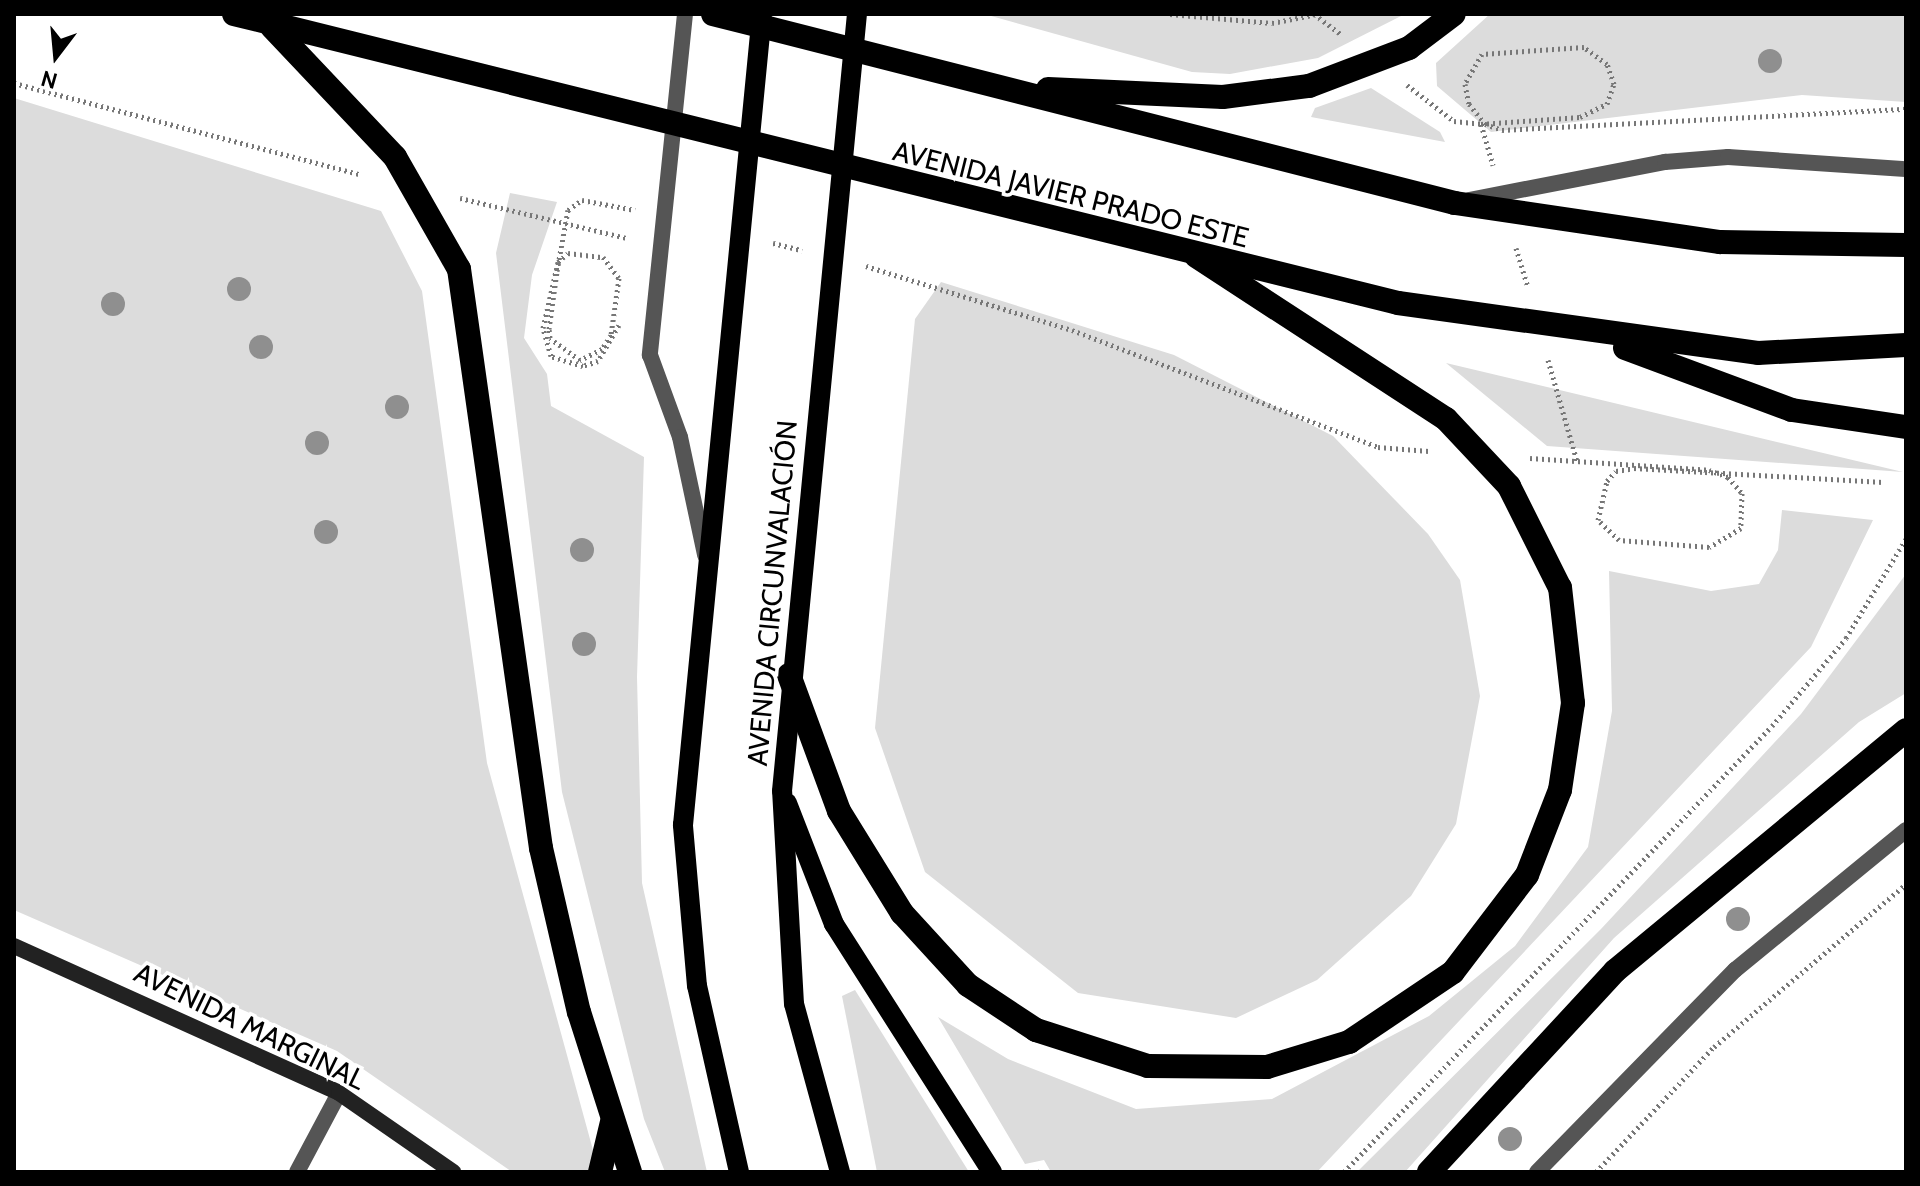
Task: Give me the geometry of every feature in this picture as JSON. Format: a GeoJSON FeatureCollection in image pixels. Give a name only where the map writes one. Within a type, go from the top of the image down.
{"type":"FeatureCollection","features":[{"type":"Feature","properties":{"kind":"highway","name":"AVENIDA JAVIER PRADO ESTE"},"geometry":{"type":"LineString","coordinates":[[234,14],[1196,256],[1398,303],[1589,335],[1758,353],[1906,345]]}},
{"type":"Feature","properties":{"kind":"highway"},"geometry":{"type":"LineString","coordinates":[[713,14],[1455,203],[1720,242],[1906,245]]}},
{"type":"Feature","properties":{"kind":"highway"},"geometry":{"type":"LineString","coordinates":[[991,85],[1166,97],[1309,86],[1409,48],[1454,14]]}},
{"type":"Feature","properties":{"kind":"highway"},"geometry":{"type":"LineString","coordinates":[[267,22],[395,157],[459,269],[477,360],[541,848],[612,1122],[630,1172]]}},
{"type":"Feature","properties":{"kind":"highway"},"geometry":{"type":"LineString","coordinates":[[789,675],[839,811],[902,913],[968,985],[1072,1046],[1187,1071],[1267,1067],[1387,1022],[1462,963],[1527,875],[1560,790],[1573,664],[1555,576],[1509,486],[1446,419],[1196,256]]}},
{"type":"Feature","properties":{"kind":"highway"},"geometry":{"type":"LineString","coordinates":[[1589,335],[1792,410],[1906,427]]}},
{"type":"Feature","properties":{"kind":"highway"},"geometry":{"type":"LineString","coordinates":[[1429,1172],[1615,971],[1906,730]]}},
{"type":"Feature","properties":{"kind":"highway"},"geometry":{"type":"LineString","coordinates":[[600,1172],[612,1122]]}},
{"type":"Feature","properties":{"kind":"main road"},"geometry":{"type":"LineString","coordinates":[[739,1172],[709,1058],[685,869],[685,770],[762,14]]}},
{"type":"Feature","properties":{"kind":"main road","name":"AVENIDA CIRCUNVALACIÓN"},"geometry":{"type":"LineString","coordinates":[[840,1172],[794,1004],[782,791],[789,675],[857,14]]}},
{"type":"Feature","properties":{"kind":"main road"},"geometry":{"type":"LineString","coordinates":[[782,791],[834,924],[992,1172]]}},
{"type":"Feature","properties":{"kind":"main road","name":"AVENIDA MARGINAL"},"geometry":{"type":"LineString","coordinates":[[14,946],[339,1093],[453,1172]]}},
{"type":"Feature","properties":{"kind":"street"},"geometry":{"type":"LineString","coordinates":[[685,14],[650,355],[680,437],[707,563]]}},
{"type":"Feature","properties":{"kind":"street"},"geometry":{"type":"LineString","coordinates":[[1455,203],[1665,162],[1728,157],[1906,169]]}},
{"type":"Feature","properties":{"kind":"street"},"geometry":{"type":"LineString","coordinates":[[1537,1172],[1735,970],[1906,830]]}},
{"type":"Feature","properties":{"kind":"street"},"geometry":{"type":"LineString","coordinates":[[297,1172],[339,1093]]}},
{"type":"Feature","properties":{"kind":"path"},"geometry":{"type":"LineString","coordinates":[[1170,14],[1272,23],[1318,14]]}},
{"type":"Feature","properties":{"kind":"path"},"geometry":{"type":"LineString","coordinates":[[1481,124],[1495,123],[1509,122],[1524,121],[1580,117],[1594,114],[1614,84],[1607,64],[1584,47],[1497,50],[1482,54],[1465,84],[1469,104],[1477,114],[1485,124],[1502,130],[1906,109]]}},
{"type":"Feature","properties":{"kind":"path"},"geometry":{"type":"LineString","coordinates":[[14,83],[367,176]]}},
{"type":"Feature","properties":{"kind":"path"},"geometry":{"type":"LineString","coordinates":[[444,194],[627,238],[625,252]]}},
{"type":"Feature","properties":{"kind":"path"},"geometry":{"type":"LineString","coordinates":[[613,204],[582,200],[568,210],[563,241],[560,256],[557,271],[549,329],[557,349],[580,360],[611,335],[619,278],[603,257],[568,253],[558,262],[551,272],[543,328],[551,356],[567,364],[598,361],[619,325],[624,267]]}},
{"type":"Feature","properties":{"kind":"path"},"geometry":{"type":"LineString","coordinates":[[911,276],[1378,447],[1439,451]]}},
{"type":"Feature","properties":{"kind":"path"},"geometry":{"type":"LineString","coordinates":[[1516,457],[1709,470],[1718,474],[1728,477],[1742,493],[1741,528],[1709,547],[1619,540],[1598,520],[1607,481],[1634,468],[1705,472],[1720,473],[1750,475],[1883,482]]}},
{"type":"Feature","properties":{"kind":"path"},"geometry":{"type":"LineString","coordinates":[[1344,1172],[1772,726],[1855,625],[1906,539]]}},
{"type":"Feature","properties":{"kind":"path"},"geometry":{"type":"LineString","coordinates":[[1596,1172],[1714,1047],[1906,884]]}},
{"type":"Feature","properties":{"kind":"shaded area"},"geometry":{"type":"Polygon","coordinates":[[[984,14],[1405,14],[1318,58],[1230,74],[1192,72],[984,14]]]}},
{"type":"Feature","properties":{"kind":"shaded area"},"geometry":{"type":"Polygon","coordinates":[[[1490,14],[1906,14],[1906,102],[1802,95],[1491,132],[1437,86],[1436,63],[1490,14]]]}},
{"type":"Feature","properties":{"kind":"shaded area"},"geometry":{"type":"Polygon","coordinates":[[[1371,88],[1440,132],[1445,142],[1311,117],[1315,108],[1371,88]]]}},
{"type":"Feature","properties":{"kind":"shaded area"},"geometry":{"type":"Polygon","coordinates":[[[14,98],[381,211],[422,291],[487,763],[599,1172],[512,1172],[337,1051],[14,910],[14,98]]]}},
{"type":"Feature","properties":{"kind":"shaded area"},"geometry":{"type":"Polygon","coordinates":[[[510,193],[557,202],[532,275],[524,338],[547,374],[551,406],[644,457],[637,677],[642,883],[707,1172],[665,1172],[644,1119],[562,792],[496,253],[510,193]]]}},
{"type":"Feature","properties":{"kind":"shaded area"},"geometry":{"type":"Polygon","coordinates":[[[941,282],[1174,355],[1333,436],[1428,534],[1460,580],[1480,696],[1456,824],[1411,896],[1317,980],[1236,1018],[1078,993],[925,872],[875,728],[915,319],[941,282]]]}},
{"type":"Feature","properties":{"kind":"shaded area"},"geometry":{"type":"Polygon","coordinates":[[[1446,363],[1903,472],[1547,446],[1446,363]]]}},
{"type":"Feature","properties":{"kind":"shaded area"},"geometry":{"type":"Polygon","coordinates":[[[1782,510],[1873,520],[1811,647],[1317,1172],[1051,1172],[1044,1160],[1025,1164],[938,1017],[1008,1059],[1136,1109],[1272,1099],[1429,1016],[1515,946],[1588,847],[1612,711],[1609,571],[1711,591],[1759,584],[1778,550],[1782,510]]]}},
{"type":"Feature","properties":{"kind":"shaded area"},"geometry":{"type":"Polygon","coordinates":[[[1906,574],[1906,693],[1859,722],[1614,938],[1405,1172],[1357,1172],[1601,929],[1801,714],[1906,574]]]}},
{"type":"Feature","properties":{"kind":"shaded area"},"geometry":{"type":"Polygon","coordinates":[[[855,990],[969,1172],[877,1172],[842,996],[855,990]]]}}]}
